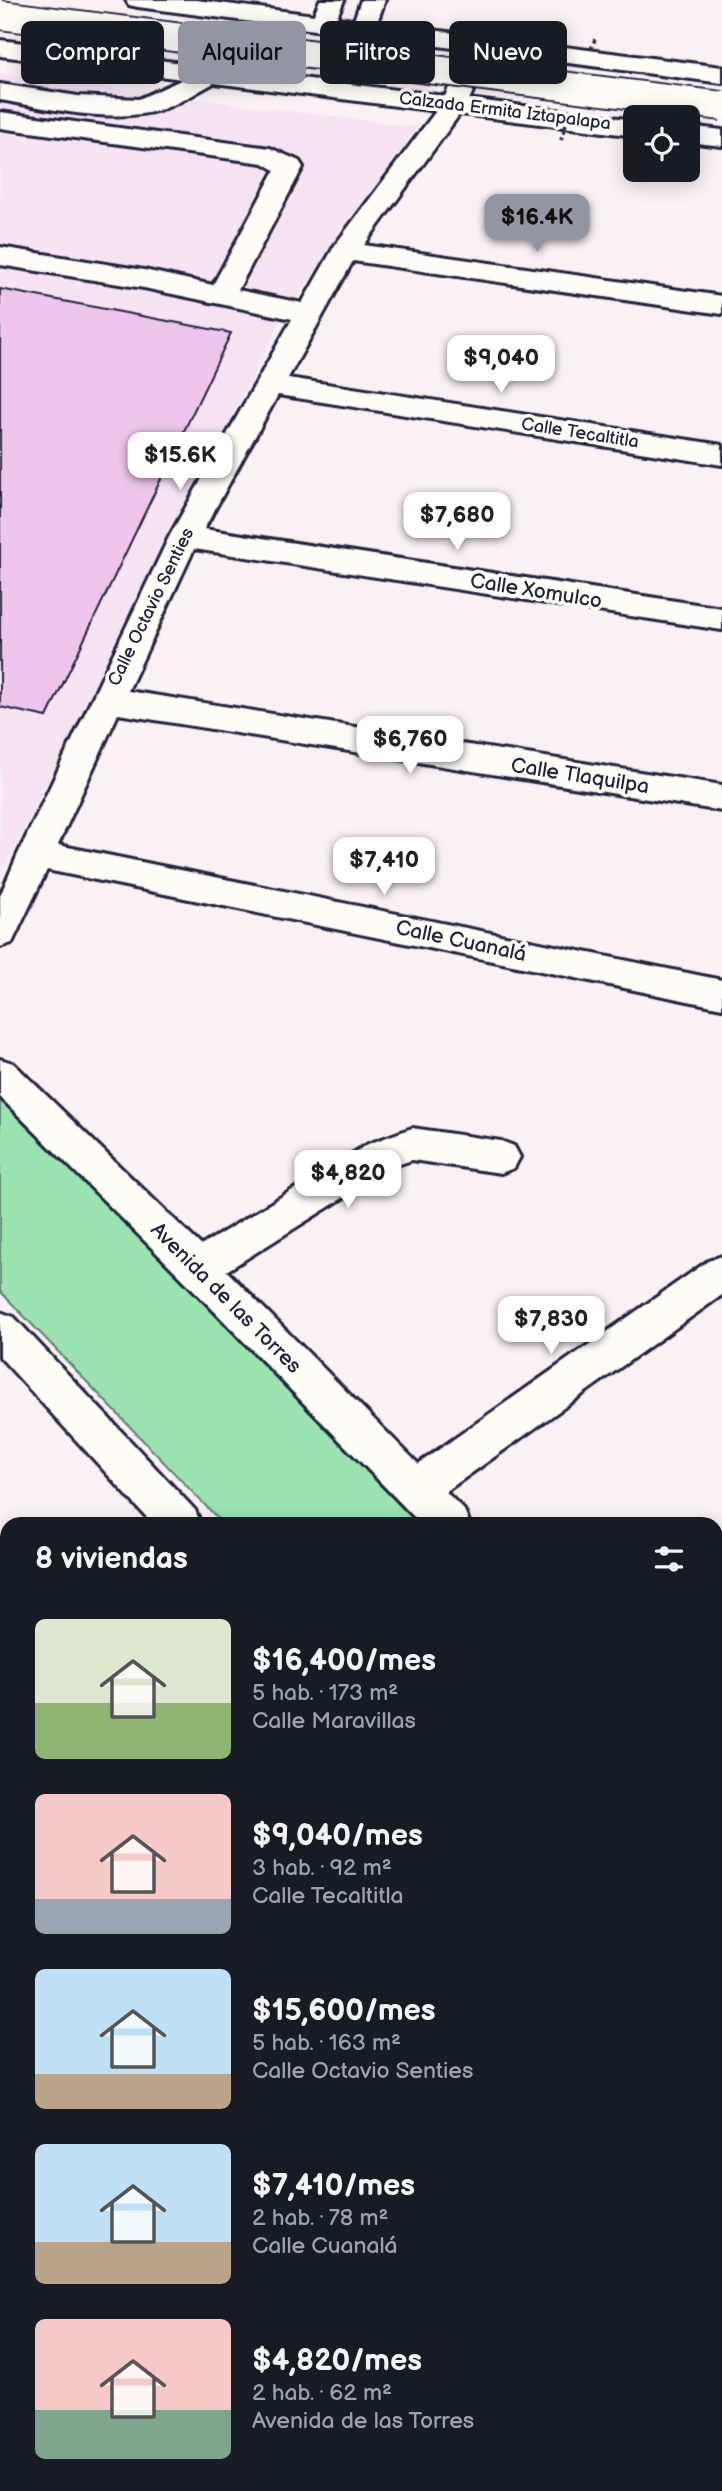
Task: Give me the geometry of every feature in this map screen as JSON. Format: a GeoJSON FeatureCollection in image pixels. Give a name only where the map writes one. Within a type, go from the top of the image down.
{"type":"FeatureCollection","features":[{"type":"Feature","properties":{"kind":"street"},"geometry":{"type":"LineString","coordinates":[[138,0],[320,24]]}},
{"type":"Feature","properties":{"kind":"street"},"geometry":{"type":"LineString","coordinates":[[324,21],[332,0]]}},
{"type":"Feature","properties":{"kind":"street"},"geometry":{"type":"LineString","coordinates":[[366,21],[373,0]]}},
{"type":"Feature","properties":{"kind":"street"},"geometry":{"type":"LineString","coordinates":[[0,15],[722,106]]}},
{"type":"Feature","properties":{"kind":"street","name":"Calzada Ermita Iztapalapa"},"geometry":{"type":"LineString","coordinates":[[0,48],[178,70]]}},
{"type":"Feature","properties":{"kind":"street"},"geometry":{"type":"LineString","coordinates":[[567,55],[722,75]]}},
{"type":"Feature","properties":{"kind":"street"},"geometry":{"type":"LineString","coordinates":[[0,92],[60,102],[143,106],[190,84]]}},
{"type":"Feature","properties":{"kind":"street","name":"Calzada Ermita Iztapalapa"},"geometry":{"type":"LineString","coordinates":[[293,84],[623,126]]}},
{"type":"Feature","properties":{"kind":"street","name":"Calle Octavio Senties"},"geometry":{"type":"LineString","coordinates":[[0,933],[184,537],[345,251],[454,104],[463,84]]}},
{"type":"Feature","properties":{"kind":"street"},"geometry":{"type":"LineString","coordinates":[[44,126],[60,102]]}},
{"type":"Feature","properties":{"kind":"street"},"geometry":{"type":"LineString","coordinates":[[0,120],[270,156],[290,167],[221,295]]}},
{"type":"Feature","properties":{"kind":"street"},"geometry":{"type":"LineString","coordinates":[[700,135],[722,138]]}},
{"type":"Feature","properties":{"kind":"street"},"geometry":{"type":"LineString","coordinates":[[345,251],[722,305]]}},
{"type":"Feature","properties":{"kind":"street"},"geometry":{"type":"LineString","coordinates":[[0,256],[221,295],[310,314]]}},
{"type":"Feature","properties":{"kind":"street","name":"Calle Tecaltitla"},"geometry":{"type":"LineString","coordinates":[[271,385],[722,455]]}},
{"type":"Feature","properties":{"kind":"street","name":"Calle Xomulco"},"geometry":{"type":"LineString","coordinates":[[184,537],[722,620]]}},
{"type":"Feature","properties":{"kind":"street","name":"Calle Tlaquilpa"},"geometry":{"type":"LineString","coordinates":[[107,700],[722,798]]}},
{"type":"Feature","properties":{"kind":"street","name":"Calle Cuanalá"},"geometry":{"type":"LineString","coordinates":[[35,854],[722,994]]}},
{"type":"Feature","properties":{"kind":"street","name":"Avenida de las Torres"},"geometry":{"type":"LineString","coordinates":[[0,1074],[198,1268],[442,1517]]}},
{"type":"Feature","properties":{"kind":"street"},"geometry":{"type":"LineString","coordinates":[[198,1268],[381,1155],[412,1144],[501,1157]]}},
{"type":"Feature","properties":{"kind":"street"},"geometry":{"type":"LineString","coordinates":[[416,1489],[722,1273]]}},
{"type":"Feature","properties":{"kind":"street"},"geometry":{"type":"LineString","coordinates":[[0,1329],[174,1517]]}},
{"type":"Feature","properties":{"kind":"shaded area"},"geometry":{"type":"Polygon","coordinates":[[[0,74],[21,77],[21,84],[79,84],[418,127],[283,317],[0,877],[0,74]]]}},
{"type":"Feature","properties":{"kind":"green space"},"geometry":{"type":"Polygon","coordinates":[[[0,1093],[411,1517],[216,1517],[0,1291],[0,1093]]]}},
{"type":"Feature","properties":{"kind":"building"},"geometry":{"type":"Polygon","coordinates":[[[0,289],[231,333],[47,717],[0,707],[0,289]]]}}]}
